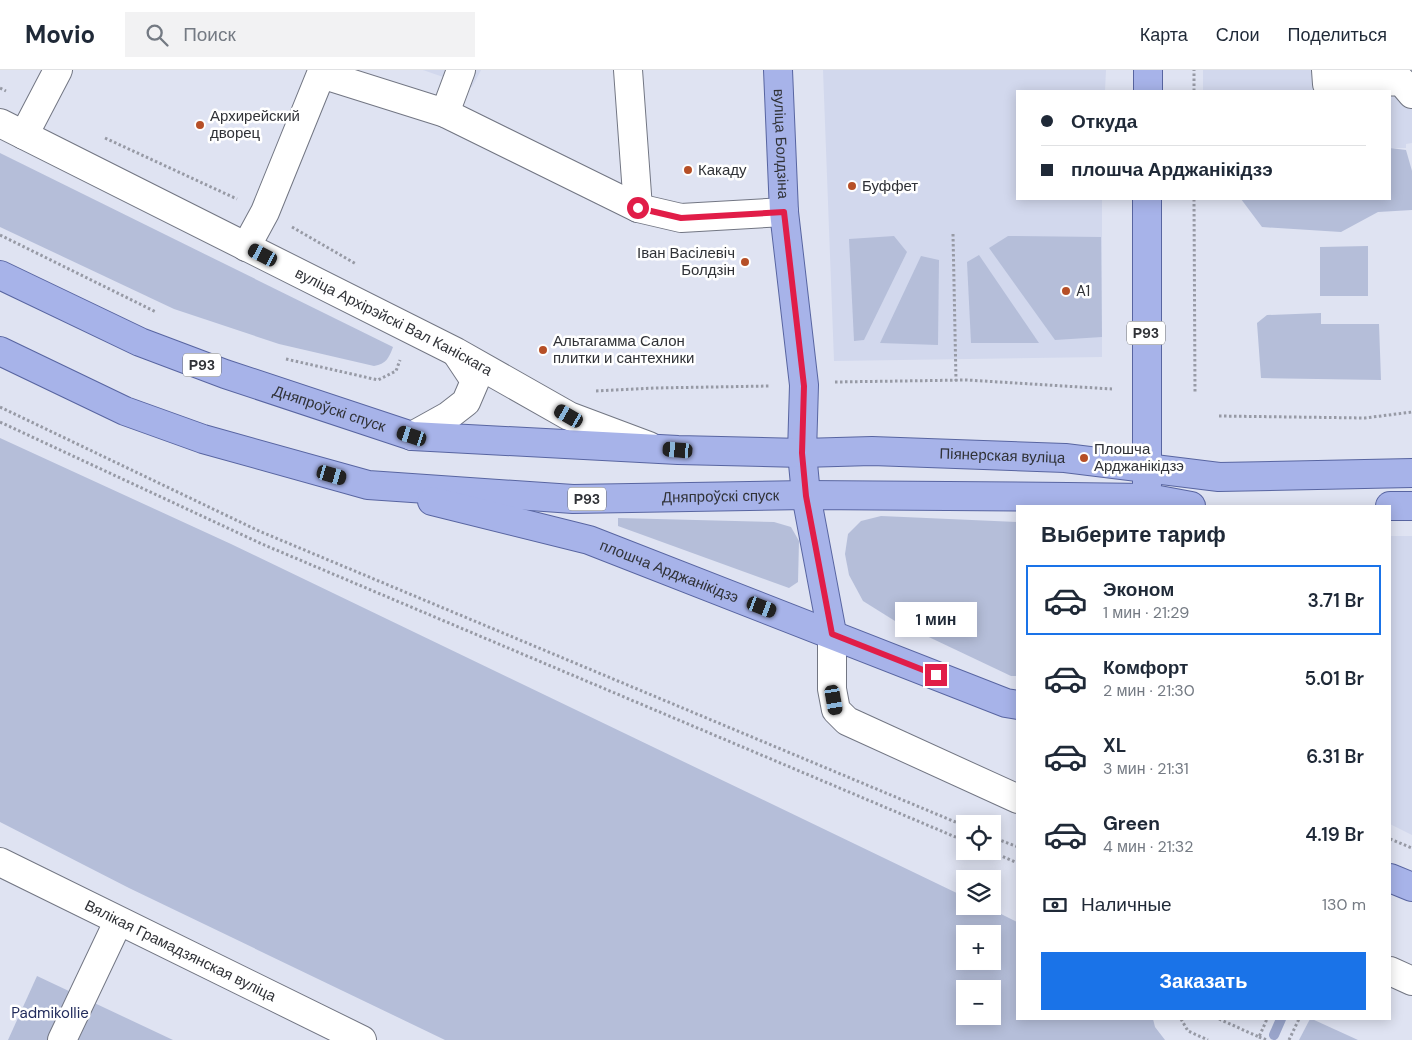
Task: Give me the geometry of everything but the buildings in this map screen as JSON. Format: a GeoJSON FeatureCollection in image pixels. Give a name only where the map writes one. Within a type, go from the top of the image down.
{"type":"FeatureCollection","features":[{"type":"Feature","properties":{"kind":"main road","name":"вуліца Болдзіна"},"geometry":{"type":"LineString","coordinates":[[778,70],[784,212],[804,386],[802,453],[806,496],[832,634]]}},
{"type":"Feature","properties":{"kind":"main road"},"geometry":{"type":"LineString","coordinates":[[1148,70],[1148,90]]}},
{"type":"Feature","properties":{"kind":"main road","name":"Р93"},"geometry":{"type":"LineString","coordinates":[[806,496],[1148,502],[1146,466],[1147,200]]}},
{"type":"Feature","properties":{"kind":"main road","name":"Дняпроўскі спуск"},"geometry":{"type":"LineString","coordinates":[[0,275],[140,342],[225,374],[412,436],[802,453]]}},
{"type":"Feature","properties":{"kind":"main road","name":"Дняпроўскі спуск"},"geometry":{"type":"LineString","coordinates":[[0,351],[125,411],[204,438],[368,485],[573,499],[806,496]]}},
{"type":"Feature","properties":{"kind":"main road","name":"Піянерская вуліца"},"geometry":{"type":"LineString","coordinates":[[802,453],[872,451],[1036,457],[1146,466],[1219,477],[1412,473]]}},
{"type":"Feature","properties":{"kind":"main road","name":"плошча Арджанікідзэ"},"geometry":{"type":"LineString","coordinates":[[368,485],[589,540],[1014,705]]}},
{"type":"Feature","properties":{"kind":"main road"},"geometry":{"type":"LineString","coordinates":[[1148,502],[1180,505]]}},
{"type":"Feature","properties":{"kind":"main road"},"geometry":{"type":"LineString","coordinates":[[1391,506],[1412,506]]}},
{"type":"Feature","properties":{"kind":"main road"},"geometry":{"type":"LineString","coordinates":[[1391,878],[1412,887]]}},
{"type":"Feature","properties":{"kind":"street"},"geometry":{"type":"LineString","coordinates":[[24,135],[58,70]]}},
{"type":"Feature","properties":{"kind":"street"},"geometry":{"type":"LineString","coordinates":[[445,113],[461,70]]}},
{"type":"Feature","properties":{"kind":"street"},"geometry":{"type":"LineString","coordinates":[[628,70],[638,208]]}},
{"type":"Feature","properties":{"kind":"street"},"geometry":{"type":"LineString","coordinates":[[1326,70],[1327,84],[1404,82]]}},
{"type":"Feature","properties":{"kind":"street"},"geometry":{"type":"LineString","coordinates":[[246,247],[265,212],[321,74],[445,113],[638,208],[681,218],[784,212]]}},
{"type":"Feature","properties":{"kind":"street","name":"вуліца Архірэйскі Вал Каніскага"},"geometry":{"type":"LineString","coordinates":[[0,123],[456,352],[569,416],[656,448]]}},
{"type":"Feature","properties":{"kind":"street"},"geometry":{"type":"LineString","coordinates":[[412,436],[448,416],[466,402],[475,381],[456,352]]}},
{"type":"Feature","properties":{"kind":"street"},"geometry":{"type":"LineString","coordinates":[[832,634],[832,689],[836,710],[848,722],[1016,798]]}},
{"type":"Feature","properties":{"kind":"street","name":"Вялікая Грамадзянская вуліца"},"geometry":{"type":"LineString","coordinates":[[0,862],[118,922],[362,1040]]}},
{"type":"Feature","properties":{"kind":"street"},"geometry":{"type":"LineString","coordinates":[[62,1040],[118,922]]}},
{"type":"Feature","properties":{"kind":"street"},"geometry":{"type":"LineString","coordinates":[[1391,971],[1412,981]]}},
{"type":"Feature","properties":{"kind":"path"},"geometry":{"type":"LineString","coordinates":[[1194,70],[1194,90]]}},
{"type":"Feature","properties":{"kind":"path"},"geometry":{"type":"LineString","coordinates":[[0,88],[39,107]]}},
{"type":"Feature","properties":{"kind":"path"},"geometry":{"type":"LineString","coordinates":[[102,136],[265,212],[364,268]]}},
{"type":"Feature","properties":{"kind":"path"},"geometry":{"type":"LineString","coordinates":[[1194,200],[1195,392]]}},
{"type":"Feature","properties":{"kind":"path"},"geometry":{"type":"LineString","coordinates":[[953,234],[956,381]]}},
{"type":"Feature","properties":{"kind":"path"},"geometry":{"type":"LineString","coordinates":[[833,383],[956,381],[1112,388]]}},
{"type":"Feature","properties":{"kind":"path"},"geometry":{"type":"LineString","coordinates":[[0,407],[259,531],[956,822]]}},
{"type":"Feature","properties":{"kind":"path"},"geometry":{"type":"LineString","coordinates":[[1219,416],[1365,418],[1412,412]]}},
{"type":"Feature","properties":{"kind":"path"},"geometry":{"type":"LineString","coordinates":[[0,422],[262,544],[956,837]]}},
{"type":"Feature","properties":{"kind":"path"},"geometry":{"type":"LineString","coordinates":[[1391,839],[1412,848]]}},
{"type":"Feature","properties":{"kind":"path"},"geometry":{"type":"LineString","coordinates":[[1001,840],[1016,846]]}},
{"type":"Feature","properties":{"kind":"path"},"geometry":{"type":"LineString","coordinates":[[1001,856],[1016,862]]}},
{"type":"Feature","properties":{"kind":"path"},"geometry":{"type":"LineString","coordinates":[[1182,1020],[1188,1031],[1208,1040]]}},
{"type":"Feature","properties":{"kind":"path"},"geometry":{"type":"LineString","coordinates":[[1221,1020],[1267,1040]]}},
{"type":"Feature","properties":{"kind":"path"},"geometry":{"type":"LineString","coordinates":[[1259,1037],[1267,1020]]}},
{"type":"Feature","properties":{"kind":"path"},"geometry":{"type":"LineString","coordinates":[[1289,1040],[1299,1020]]}},
{"type":"Feature","properties":{"kind":"shaded area"},"geometry":{"type":"Polygon","coordinates":[[[423,70],[481,70],[472,87],[423,70]]]}},
{"type":"Feature","properties":{"kind":"shaded area"},"geometry":{"type":"Polygon","coordinates":[[[823,70],[1106,70],[1105,90],[1016,90],[1016,200],[1102,200],[1102,357],[834,361],[823,70]]]}},
{"type":"Feature","properties":{"kind":"shaded area"},"geometry":{"type":"Polygon","coordinates":[[[1203,70],[1412,70],[1412,143],[1406,144],[1406,148],[1391,148],[1391,90],[1203,90],[1203,70]]]}},
{"type":"Feature","properties":{"kind":"shaded area"},"geometry":{"type":"Polygon","coordinates":[[[1391,536],[1412,536],[1412,835],[1391,824],[1391,536]]]}},
{"type":"Feature","properties":{"kind":"green space"},"geometry":{"type":"Polygon","coordinates":[[[1391,148],[1406,150],[1412,171],[1412,210],[1378,212],[1341,232],[1262,227],[1242,200],[1391,200],[1391,148]]]}},
{"type":"Feature","properties":{"kind":"green space"},"geometry":{"type":"Polygon","coordinates":[[[0,153],[393,347],[390,354],[384,362],[374,366],[279,344],[174,309],[0,227],[0,153]]]}},
{"type":"Feature","properties":{"kind":"green space"},"geometry":{"type":"Polygon","coordinates":[[[894,236],[907,252],[864,340],[854,341],[849,239],[894,236]]]}},
{"type":"Feature","properties":{"kind":"green space"},"geometry":{"type":"Polygon","coordinates":[[[1008,236],[1101,237],[1102,337],[1055,340],[989,248],[1008,236]]]}},
{"type":"Feature","properties":{"kind":"green space"},"geometry":{"type":"Polygon","coordinates":[[[1368,246],[1368,296],[1320,296],[1320,247],[1368,246]]]}},
{"type":"Feature","properties":{"kind":"green space"},"geometry":{"type":"Polygon","coordinates":[[[979,255],[1039,343],[971,343],[967,262],[979,255]]]}},
{"type":"Feature","properties":{"kind":"green space"},"geometry":{"type":"Polygon","coordinates":[[[921,256],[939,260],[938,345],[880,343],[921,256]]]}},
{"type":"Feature","properties":{"kind":"green space"},"geometry":{"type":"Polygon","coordinates":[[[1321,313],[1321,324],[1379,324],[1381,380],[1261,378],[1257,323],[1267,315],[1321,313]]]}},
{"type":"Feature","properties":{"kind":"green space"},"geometry":{"type":"Polygon","coordinates":[[[0,438],[231,544],[956,893],[956,915],[1001,914],[1016,922],[1016,1020],[1153,1020],[1155,1027],[1165,1040],[445,1040],[129,888],[0,822],[0,438]]]}},
{"type":"Feature","properties":{"kind":"green space"},"geometry":{"type":"Polygon","coordinates":[[[881,516],[1016,522],[1016,676],[1011,676],[895,621],[863,601],[849,575],[845,554],[848,534],[861,521],[881,516]]]}},
{"type":"Feature","properties":{"kind":"green space"},"geometry":{"type":"Polygon","coordinates":[[[618,518],[774,522],[791,527],[799,541],[798,582],[789,588],[618,526],[618,518]]]}},
{"type":"Feature","properties":{"kind":"green space","name":"Padmikollie"},"geometry":{"type":"Polygon","coordinates":[[[37,976],[173,1040],[8,1040],[37,976]]]}},
{"type":"Feature","properties":{"kind":"green space"},"geometry":{"type":"Polygon","coordinates":[[[1309,1020],[1314,1020],[1358,1040],[1299,1040],[1309,1020]]]}},
{"type":"Feature","properties":{"kind":"waterway"},"geometry":{"type":"LineString","coordinates":[[1274,1035],[1281,1020]]}},
{"type":"Feature","properties":{"kind":"place","name":"Архирейский дворец"},"geometry":{"type":"Point","coordinates":[200,125]}},
{"type":"Feature","properties":{"kind":"place","name":"Какаду"},"geometry":{"type":"Point","coordinates":[688,170]}},
{"type":"Feature","properties":{"kind":"place","name":"Буффет"},"geometry":{"type":"Point","coordinates":[852,186]}},
{"type":"Feature","properties":{"kind":"place","name":"Іван Васілевіч Болдзін"},"geometry":{"type":"Point","coordinates":[745,262]}},
{"type":"Feature","properties":{"kind":"place","name":"A1"},"geometry":{"type":"Point","coordinates":[1066,291]}},
{"type":"Feature","properties":{"kind":"place","name":"Альтагамма Салон плитки и сантехники"},"geometry":{"type":"Point","coordinates":[543,350]}},
{"type":"Feature","properties":{"kind":"place","name":"Плошча Арджанікідзэ"},"geometry":{"type":"Point","coordinates":[1084,458]}},
{"type":"Feature","properties":{"kind":"route"},"geometry":{"type":"LineString","coordinates":[[638,208],[681,218],[784,212],[804,386],[802,453],[806,496],[832,634],[936,675]]}}]}
